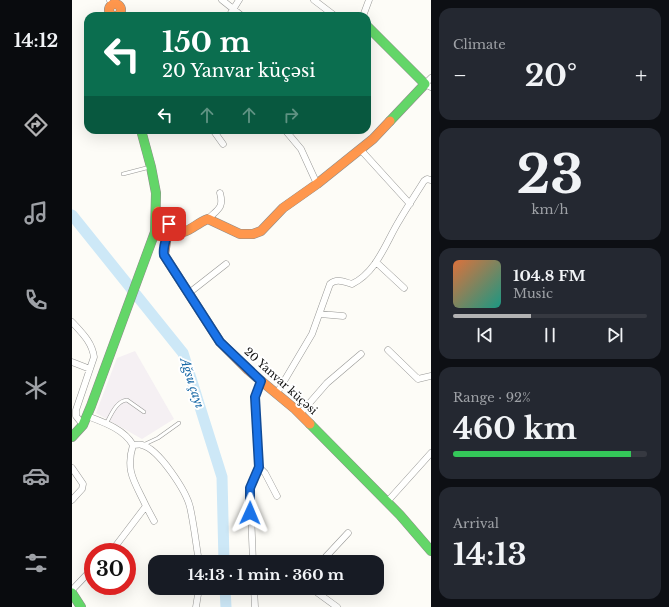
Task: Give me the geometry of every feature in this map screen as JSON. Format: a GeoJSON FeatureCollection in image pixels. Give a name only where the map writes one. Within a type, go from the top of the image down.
{"type":"FeatureCollection","features":[{"type":"Feature","properties":{"kind":"street"},"geometry":{"type":"LineString","coordinates":[[222,0],[238,12]]}},
{"type":"Feature","properties":{"kind":"street"},"geometry":{"type":"LineString","coordinates":[[232,12],[238,0]]}},
{"type":"Feature","properties":{"kind":"street"},"geometry":{"type":"LineString","coordinates":[[314,0],[330,12]]}},
{"type":"Feature","properties":{"kind":"street"},"geometry":{"type":"LineString","coordinates":[[364,12],[368,0]]}},
{"type":"Feature","properties":{"kind":"street"},"geometry":{"type":"LineString","coordinates":[[110,12],[114,2]]}},
{"type":"Feature","properties":{"kind":"street"},"geometry":{"type":"LineString","coordinates":[[208,219],[232,232],[240,234],[253,234],[261,231],[283,208],[317,184],[372,139],[429,83],[371,30]]}},
{"type":"Feature","properties":{"kind":"street"},"geometry":{"type":"LineString","coordinates":[[72,437],[85,420],[155,232],[158,211],[142,134]]}},
{"type":"Feature","properties":{"kind":"street"},"geometry":{"type":"LineString","coordinates":[[216,134],[223,144]]}},
{"type":"Feature","properties":{"kind":"street"},"geometry":{"type":"LineString","coordinates":[[288,134],[301,149],[317,184]]}},
{"type":"Feature","properties":{"kind":"street"},"geometry":{"type":"LineString","coordinates":[[360,149],[410,204]]}},
{"type":"Feature","properties":{"kind":"street"},"geometry":{"type":"LineString","coordinates":[[277,394],[312,334],[330,284],[334,281],[352,284],[356,282],[376,262],[424,181],[427,179],[431,180]]}},
{"type":"Feature","properties":{"kind":"street"},"geometry":{"type":"LineString","coordinates":[[158,211],[167,216],[169,232],[179,234],[185,233],[208,219],[221,207],[222,202],[220,193]]}},
{"type":"Feature","properties":{"kind":"street","name":"20 Yanvar küçəsi"},"geometry":{"type":"LineString","coordinates":[[169,232],[163,249],[164,255],[220,342],[261,381],[300,414],[387,502],[431,551]]}},
{"type":"Feature","properties":{"kind":"street"},"geometry":{"type":"LineString","coordinates":[[376,262],[404,288]]}},
{"type":"Feature","properties":{"kind":"street"},"geometry":{"type":"LineString","coordinates":[[189,293],[226,264]]}},
{"type":"Feature","properties":{"kind":"street"},"geometry":{"type":"LineString","coordinates":[[320,314],[343,316]]}},
{"type":"Feature","properties":{"kind":"street"},"geometry":{"type":"LineString","coordinates":[[72,322],[89,342],[93,349],[94,357],[76,410],[76,416],[85,420],[106,424],[127,437],[133,445]]}},
{"type":"Feature","properties":{"kind":"street"},"geometry":{"type":"LineString","coordinates":[[388,350],[418,379],[431,376]]}},
{"type":"Feature","properties":{"kind":"street"},"geometry":{"type":"LineString","coordinates":[[300,414],[327,384],[361,354]]}},
{"type":"Feature","properties":{"kind":"street"},"geometry":{"type":"LineString","coordinates":[[72,362],[90,369]]}},
{"type":"Feature","properties":{"kind":"street"},"geometry":{"type":"LineString","coordinates":[[253,555],[250,488],[259,467],[255,397],[261,381]]}},
{"type":"Feature","properties":{"kind":"street"},"geometry":{"type":"LineString","coordinates":[[133,445],[143,445],[164,463],[177,480],[190,506],[198,555]]}},
{"type":"Feature","properties":{"kind":"street"},"geometry":{"type":"LineString","coordinates":[[133,445],[129,459],[130,470],[154,521]]}},
{"type":"Feature","properties":{"kind":"street"},"geometry":{"type":"LineString","coordinates":[[387,502],[431,453]]}},
{"type":"Feature","properties":{"kind":"street"},"geometry":{"type":"LineString","coordinates":[[259,467],[265,473],[277,496]]}},
{"type":"Feature","properties":{"kind":"street"},"geometry":{"type":"LineString","coordinates":[[72,468],[83,484],[82,489],[72,500]]}},
{"type":"Feature","properties":{"kind":"street"},"geometry":{"type":"LineString","coordinates":[[118,543],[146,506]]}},
{"type":"Feature","properties":{"kind":"street"},"geometry":{"type":"LineString","coordinates":[[328,555],[348,533]]}},
{"type":"Feature","properties":{"kind":"street"},"geometry":{"type":"LineString","coordinates":[[81,607],[72,592],[84,578]]}},
{"type":"Feature","properties":{"kind":"street"},"geometry":{"type":"LineString","coordinates":[[196,607],[198,595]]}},
{"type":"Feature","properties":{"kind":"street"},"geometry":{"type":"LineString","coordinates":[[254,595],[255,607]]}},
{"type":"Feature","properties":{"kind":"street"},"geometry":{"type":"LineString","coordinates":[[321,595],[337,607]]}},
{"type":"Feature","properties":{"kind":"lane"},"geometry":{"type":"LineString","coordinates":[[123,174],[150,167]]}},
{"type":"Feature","properties":{"kind":"lane"},"geometry":{"type":"LineString","coordinates":[[106,424],[117,406],[122,401],[127,400],[144,412]]}},
{"type":"Feature","properties":{"kind":"lane"},"geometry":{"type":"LineString","coordinates":[[143,445],[158,438],[179,423]]}},
{"type":"Feature","properties":{"kind":"shaded area"},"geometry":{"type":"Polygon","coordinates":[[[135,351],[174,419],[142,439],[96,413],[117,358],[135,351]]]}},
{"type":"Feature","properties":{"kind":"waterway","name":"Ağsu çayı"},"geometry":{"type":"LineString","coordinates":[[72,215],[183,353],[222,477],[224,555]]}},
{"type":"Feature","properties":{"kind":"waterway","name":"Ağsu çayı"},"geometry":{"type":"LineString","coordinates":[[225,595],[226,607]]}},
{"type":"Feature","properties":{"kind":"traffic: fast"},"geometry":{"type":"LineString","coordinates":[[371,30],[425,84],[390,121]]}},
{"type":"Feature","properties":{"kind":"traffic: fast"},"geometry":{"type":"LineString","coordinates":[[72,437],[83,425],[91,406],[155,232],[156,193],[142,134]]}},
{"type":"Feature","properties":{"kind":"traffic: fast"},"geometry":{"type":"LineString","coordinates":[[310,424],[400,515],[431,551]]}},
{"type":"Feature","properties":{"kind":"traffic: fast"},"geometry":{"type":"LineString","coordinates":[[72,593],[81,607]]}},
{"type":"Feature","properties":{"kind":"traffic: slow"},"geometry":{"type":"LineString","coordinates":[[109,12],[109,8],[113,4],[117,4],[121,10]]}},
{"type":"Feature","properties":{"kind":"traffic: slow"},"geometry":{"type":"LineString","coordinates":[[169,232],[176,233],[186,231],[208,219],[240,234],[253,234],[261,231],[283,208],[317,184],[373,139],[390,121]]}},
{"type":"Feature","properties":{"kind":"traffic: slow"},"geometry":{"type":"LineString","coordinates":[[158,211],[167,216],[168,228],[164,255],[220,342],[248,370],[295,409],[310,424]]}},
{"type":"Feature","properties":{"kind":"route"},"geometry":{"type":"LineString","coordinates":[[169,224],[169,232],[163,249],[164,255],[220,342],[261,381],[255,397],[259,467],[250,488],[250,513]]}}]}
